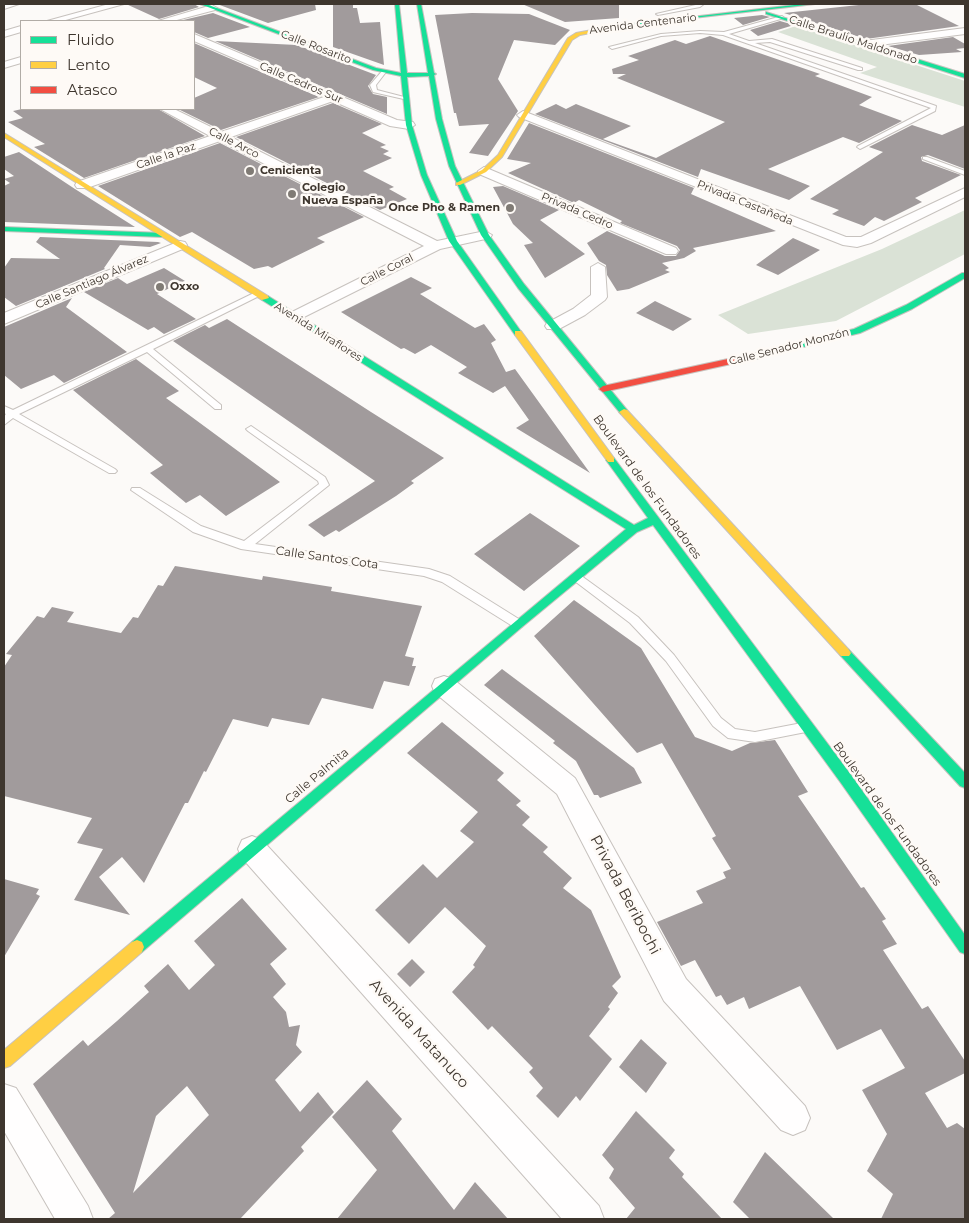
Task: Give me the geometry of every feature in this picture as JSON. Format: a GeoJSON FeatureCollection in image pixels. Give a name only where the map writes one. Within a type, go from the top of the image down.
{"type":"FeatureCollection","features":[{"type":"Feature","properties":{"kind":"main road","name":"Boulevard de los Fundadores"},"geometry":{"type":"LineString","coordinates":[[397,4],[409,126],[424,175],[454,241],[549,376],[807,727],[965,947]]}},
{"type":"Feature","properties":{"kind":"main road","name":"Boulevard de los Fundadores"},"geometry":{"type":"LineString","coordinates":[[420,4],[439,119],[458,184],[485,235],[598,388],[965,782]]}},
{"type":"Feature","properties":{"kind":"main road","name":"Calle Braulio Maldonado"},"geometry":{"type":"LineString","coordinates":[[741,4],[965,76]]}},
{"type":"Feature","properties":{"kind":"main road","name":"Avenida Centenario"},"geometry":{"type":"LineString","coordinates":[[458,184],[484,171],[500,156],[570,40],[578,34],[607,27],[813,4]]}},
{"type":"Feature","properties":{"kind":"main road","name":"Calle Rosarito"},"geometry":{"type":"LineString","coordinates":[[207,6],[383,72],[404,75],[433,74]]}},
{"type":"Feature","properties":{"kind":"main road","name":"Avenida Miraflores"},"geometry":{"type":"LineString","coordinates":[[4,135],[633,529]]}},
{"type":"Feature","properties":{"kind":"main road"},"geometry":{"type":"LineString","coordinates":[[4,230],[164,235]]}},
{"type":"Feature","properties":{"kind":"main road","name":"Calle Senador Monzón"},"geometry":{"type":"LineString","coordinates":[[598,388],[713,366],[857,330],[909,307],[965,275]]}},
{"type":"Feature","properties":{"kind":"main road"},"geometry":{"type":"LineString","coordinates":[[549,376],[574,386]]}},
{"type":"Feature","properties":{"kind":"main road","name":"Calle Palmita"},"geometry":{"type":"LineString","coordinates":[[4,1060],[518,624],[633,529],[654,520]]}},
{"type":"Feature","properties":{"kind":"street"},"geometry":{"type":"LineString","coordinates":[[4,6],[14,4]]}},
{"type":"Feature","properties":{"kind":"street"},"geometry":{"type":"LineString","coordinates":[[56,20],[119,4]]}},
{"type":"Feature","properties":{"kind":"street"},"geometry":{"type":"LineString","coordinates":[[166,20],[207,6]]}},
{"type":"Feature","properties":{"kind":"street"},"geometry":{"type":"LineString","coordinates":[[4,34],[20,29]]}},
{"type":"Feature","properties":{"kind":"street"},"geometry":{"type":"LineString","coordinates":[[864,44],[965,31]]}},
{"type":"Feature","properties":{"kind":"street","name":"Calle Cedros Sur"},"geometry":{"type":"LineString","coordinates":[[195,37],[394,123],[409,126]]}},
{"type":"Feature","properties":{"kind":"street"},"geometry":{"type":"LineString","coordinates":[[4,65],[20,60]]}},
{"type":"Feature","properties":{"kind":"street","name":"Calle la Paz"},"geometry":{"type":"LineString","coordinates":[[82,185],[334,97]]}},
{"type":"Feature","properties":{"kind":"street","name":"Calle Arco"},"geometry":{"type":"LineString","coordinates":[[168,110],[435,246]]}},
{"type":"Feature","properties":{"kind":"street","name":"Privada Castañeda"},"geometry":{"type":"LineString","coordinates":[[523,115],[843,241],[857,243],[866,240],[965,192]]}},
{"type":"Feature","properties":{"kind":"street","name":"Privada Cedro"},"geometry":{"type":"LineString","coordinates":[[484,171],[671,251]]}},
{"type":"Feature","properties":{"kind":"street","name":"Calle Coral"},"geometry":{"type":"LineString","coordinates":[[294,317],[435,246],[485,235]]}},
{"type":"Feature","properties":{"kind":"street","name":"Calle Santiago Álvarez"},"geometry":{"type":"LineString","coordinates":[[6,316],[180,245]]}},
{"type":"Feature","properties":{"kind":"street"},"geometry":{"type":"LineString","coordinates":[[553,326],[579,312],[599,296],[598,267]]}},
{"type":"Feature","properties":{"kind":"street","name":"Privada Beribochi"},"geometry":{"type":"LineString","coordinates":[[444,686],[566,786],[675,990],[793,1118]]}},
{"type":"Feature","properties":{"kind":"street","name":"Avenida Matanuco"},"geometry":{"type":"LineString","coordinates":[[252,849],[586,1219]]}},
{"type":"Feature","properties":{"kind":"street"},"geometry":{"type":"LineString","coordinates":[[4,1100],[75,1219]]}},
{"type":"Feature","properties":{"kind":"lane"},"geometry":{"type":"LineString","coordinates":[[658,14],[688,10],[702,4]]}},
{"type":"Feature","properties":{"kind":"lane"},"geometry":{"type":"LineString","coordinates":[[724,34],[782,17]]}},
{"type":"Feature","properties":{"kind":"lane"},"geometry":{"type":"LineString","coordinates":[[612,47],[661,35],[700,32],[724,34],[934,107],[932,111],[860,147]]}},
{"type":"Feature","properties":{"kind":"lane"},"geometry":{"type":"LineString","coordinates":[[748,42],[770,40],[860,69]]}},
{"type":"Feature","properties":{"kind":"lane"},"geometry":{"type":"LineString","coordinates":[[383,72],[373,85],[375,90],[406,99]]}},
{"type":"Feature","properties":{"kind":"lane"},"geometry":{"type":"LineString","coordinates":[[925,158],[965,173]]}},
{"type":"Feature","properties":{"kind":"lane"},"geometry":{"type":"LineString","coordinates":[[4,422],[8,412],[257,295]]}},
{"type":"Feature","properties":{"kind":"lane"},"geometry":{"type":"LineString","coordinates":[[147,348],[218,406]]}},
{"type":"Feature","properties":{"kind":"lane"},"geometry":{"type":"LineString","coordinates":[[8,412],[112,470]]}},
{"type":"Feature","properties":{"kind":"lane"},"geometry":{"type":"LineString","coordinates":[[246,546],[324,485],[322,479],[251,429]]}},
{"type":"Feature","properties":{"kind":"lane","name":"Calle Santos Cota"},"geometry":{"type":"LineString","coordinates":[[136,490],[197,529],[246,546],[425,572],[446,579],[468,590],[518,624]]}},
{"type":"Feature","properties":{"kind":"lane"},"geometry":{"type":"LineString","coordinates":[[576,576],[634,620],[670,658],[717,722],[732,734],[754,737],[807,727]]}},
{"type":"Feature","properties":{"kind":"shaded area"},"geometry":{"type":"Polygon","coordinates":[[[796,26],[965,81],[965,107],[860,73],[877,67],[778,32],[796,26]]]}},
{"type":"Feature","properties":{"kind":"shaded area"},"geometry":{"type":"Polygon","coordinates":[[[965,210],[965,254],[836,321],[748,334],[718,315],[882,249],[965,210]]]}},
{"type":"Feature","properties":{"kind":"building"},"geometry":{"type":"Polygon","coordinates":[[[126,4],[194,4],[199,7],[159,19],[126,4]]]}},
{"type":"Feature","properties":{"kind":"building"},"geometry":{"type":"Polygon","coordinates":[[[217,4],[315,4],[316,10],[268,23],[217,4]]]}},
{"type":"Feature","properties":{"kind":"building"},"geometry":{"type":"Polygon","coordinates":[[[333,4],[353,4],[353,8],[357,8],[360,23],[380,22],[384,65],[333,47],[333,4]]]}},
{"type":"Feature","properties":{"kind":"building"},"geometry":{"type":"Polygon","coordinates":[[[522,4],[619,4],[619,18],[565,22],[522,4]]]}},
{"type":"Feature","properties":{"kind":"building"},"geometry":{"type":"Polygon","coordinates":[[[868,4],[915,4],[959,26],[866,39],[784,13],[868,4]]]}},
{"type":"Feature","properties":{"kind":"building"},"geometry":{"type":"Polygon","coordinates":[[[213,13],[250,27],[208,38],[195,32],[195,20],[183,20],[213,13]]]}},
{"type":"Feature","properties":{"kind":"building"},"geometry":{"type":"Polygon","coordinates":[[[472,13],[529,14],[570,30],[555,45],[514,40],[498,79],[518,111],[488,156],[469,153],[489,124],[459,126],[456,113],[454,113],[435,15],[472,13]]]}},
{"type":"Feature","properties":{"kind":"building"},"geometry":{"type":"Polygon","coordinates":[[[762,15],[770,17],[743,25],[734,18],[762,15]]]}},
{"type":"Feature","properties":{"kind":"building"},"geometry":{"type":"Polygon","coordinates":[[[780,21],[794,25],[758,36],[750,30],[780,21]]]}},
{"type":"Feature","properties":{"kind":"building"},"geometry":{"type":"Polygon","coordinates":[[[710,36],[820,74],[815,76],[872,97],[859,105],[902,121],[859,143],[843,137],[768,169],[810,186],[789,200],[701,169],[698,177],[535,114],[556,104],[566,109],[576,104],[631,126],[603,139],[656,158],[725,122],[617,78],[626,74],[613,74],[612,69],[639,60],[628,56],[675,40],[686,44],[710,36]]]}},
{"type":"Feature","properties":{"kind":"building"},"geometry":{"type":"Polygon","coordinates":[[[953,37],[965,44],[965,48],[956,49],[962,52],[919,55],[888,46],[953,37]]]}},
{"type":"Feature","properties":{"kind":"building"},"geometry":{"type":"Polygon","coordinates":[[[215,41],[297,45],[376,75],[368,86],[373,94],[387,97],[387,114],[215,41]]]}},
{"type":"Feature","properties":{"kind":"building"},"geometry":{"type":"Polygon","coordinates":[[[195,43],[319,97],[221,130],[180,110],[195,110],[195,98],[217,88],[195,77],[195,43]]]}},
{"type":"Feature","properties":{"kind":"building"},"geometry":{"type":"Polygon","coordinates":[[[333,103],[382,124],[362,133],[386,145],[380,147],[389,151],[383,154],[392,158],[363,171],[394,187],[389,189],[407,199],[380,210],[236,137],[333,103]]]}},
{"type":"Feature","properties":{"kind":"building"},"geometry":{"type":"Polygon","coordinates":[[[20,109],[160,110],[205,136],[84,178],[34,147],[45,144],[8,122],[23,118],[13,111],[20,109]]]}},
{"type":"Feature","properties":{"kind":"building"},"geometry":{"type":"Polygon","coordinates":[[[529,123],[694,188],[691,194],[776,231],[693,248],[696,251],[684,258],[662,263],[669,268],[665,270],[670,272],[629,289],[617,291],[607,275],[606,265],[599,261],[587,243],[607,231],[665,256],[676,256],[680,250],[677,246],[620,223],[622,221],[579,200],[574,203],[508,173],[531,163],[507,159],[529,123]]]}},
{"type":"Feature","properties":{"kind":"building"},"geometry":{"type":"Polygon","coordinates":[[[912,125],[942,135],[965,125],[965,169],[928,155],[921,157],[922,161],[961,175],[915,198],[922,202],[884,221],[875,217],[864,226],[832,214],[839,210],[810,199],[883,152],[869,147],[912,125]]]}},
{"type":"Feature","properties":{"kind":"building"},"geometry":{"type":"Polygon","coordinates":[[[220,143],[364,217],[317,238],[325,242],[272,268],[268,266],[254,269],[192,232],[180,237],[98,186],[220,143]]]}},
{"type":"Feature","properties":{"kind":"building"},"geometry":{"type":"Polygon","coordinates":[[[19,152],[135,227],[4,222],[4,186],[10,183],[4,179],[14,176],[4,169],[4,157],[19,152]]]}},
{"type":"Feature","properties":{"kind":"building"},"geometry":{"type":"Polygon","coordinates":[[[503,186],[559,210],[540,220],[585,254],[545,278],[524,245],[533,243],[513,224],[493,187],[503,186]]]}},
{"type":"Feature","properties":{"kind":"building"},"geometry":{"type":"Polygon","coordinates":[[[40,237],[161,243],[150,247],[120,245],[105,269],[16,306],[4,297],[4,268],[11,258],[60,259],[36,242],[40,237]]]}},
{"type":"Feature","properties":{"kind":"building"},"geometry":{"type":"Polygon","coordinates":[[[793,238],[820,250],[778,275],[756,265],[793,238]]]}},
{"type":"Feature","properties":{"kind":"building"},"geometry":{"type":"Polygon","coordinates":[[[164,268],[185,281],[157,294],[196,319],[164,334],[154,327],[148,330],[84,292],[118,278],[127,284],[164,268]]]}},
{"type":"Feature","properties":{"kind":"building"},"geometry":{"type":"Polygon","coordinates":[[[411,277],[432,288],[420,294],[475,328],[484,324],[496,340],[491,343],[506,372],[515,369],[590,473],[516,428],[529,420],[505,386],[493,393],[458,373],[467,367],[431,345],[415,354],[404,348],[401,349],[341,312],[411,277]]]}},
{"type":"Feature","properties":{"kind":"building"},"geometry":{"type":"Polygon","coordinates":[[[72,298],[66,307],[127,352],[64,383],[54,375],[21,389],[4,375],[4,327],[72,298]]]}},
{"type":"Feature","properties":{"kind":"building"},"geometry":{"type":"Polygon","coordinates":[[[655,301],[692,319],[673,331],[636,313],[655,301]]]}},
{"type":"Feature","properties":{"kind":"building"},"geometry":{"type":"Polygon","coordinates":[[[227,319],[444,458],[411,481],[414,483],[396,496],[339,532],[336,530],[324,537],[308,525],[375,481],[173,341],[205,325],[209,328],[227,319]]]}},
{"type":"Feature","properties":{"kind":"building"},"geometry":{"type":"Polygon","coordinates":[[[136,359],[179,391],[166,398],[280,482],[226,516],[200,495],[186,503],[150,473],[163,465],[73,390],[136,359]]]}},
{"type":"Feature","properties":{"kind":"building"},"geometry":{"type":"Polygon","coordinates":[[[530,513],[580,546],[524,591],[474,554],[530,513]]]}},
{"type":"Feature","properties":{"kind":"building"},"geometry":{"type":"Polygon","coordinates":[[[175,566],[262,580],[263,576],[332,587],[331,591],[422,606],[405,656],[414,658],[412,666],[416,666],[409,686],[384,681],[373,709],[322,698],[309,725],[272,718],[268,727],[233,719],[206,772],[204,771],[188,803],[185,803],[144,883],[122,857],[99,877],[130,915],[74,900],[103,849],[77,843],[92,818],[4,796],[4,667],[12,655],[6,654],[37,616],[44,618],[52,607],[74,612],[67,622],[121,633],[133,617],[138,618],[158,585],[163,586],[175,566]]]}},
{"type":"Feature","properties":{"kind":"building"},"geometry":{"type":"Polygon","coordinates":[[[574,600],[641,648],[695,737],[732,751],[750,743],[775,740],[808,792],[798,796],[861,888],[864,887],[886,919],[882,921],[897,944],[883,950],[922,1009],[928,1006],[965,1061],[965,1073],[925,1093],[947,1128],[957,1123],[965,1129],[965,1219],[881,1219],[893,1194],[867,1171],[887,1134],[862,1090],[905,1068],[881,1029],[837,1050],[800,986],[749,1009],[744,997],[727,1005],[721,995],[716,997],[695,960],[681,966],[657,922],[703,903],[696,891],[726,878],[723,872],[731,869],[712,838],[716,836],[662,743],[637,753],[534,636],[574,600]]]}},
{"type":"Feature","properties":{"kind":"building"},"geometry":{"type":"Polygon","coordinates":[[[502,669],[634,768],[642,783],[600,798],[598,795],[594,795],[576,761],[553,743],[555,741],[484,685],[502,669]]]}},
{"type":"Feature","properties":{"kind":"building"},"geometry":{"type":"Polygon","coordinates":[[[442,722],[504,773],[497,780],[521,801],[516,805],[530,817],[522,825],[548,847],[543,852],[572,878],[563,888],[591,910],[621,977],[612,986],[618,993],[608,1007],[610,1009],[589,1036],[612,1059],[580,1101],[576,1096],[558,1118],[536,1096],[543,1088],[529,1072],[533,1068],[492,1026],[488,1030],[452,992],[475,967],[473,965],[486,946],[445,907],[409,944],[375,910],[423,864],[437,878],[474,842],[460,831],[478,812],[407,753],[442,722]]]}},
{"type":"Feature","properties":{"kind":"building"},"geometry":{"type":"Polygon","coordinates":[[[4,879],[39,889],[36,894],[40,896],[4,957],[4,879]]]}},
{"type":"Feature","properties":{"kind":"building"},"geometry":{"type":"Polygon","coordinates":[[[242,898],[287,949],[270,964],[286,984],[273,997],[286,1012],[289,1027],[300,1025],[296,1045],[302,1052],[275,1080],[300,1112],[318,1092],[334,1112],[301,1147],[304,1151],[240,1219],[108,1219],[115,1213],[33,1084],[83,1040],[88,1046],[117,1021],[149,992],[144,986],[168,964],[189,990],[215,965],[194,941],[242,898]],[[187,1086],[156,1116],[133,1193],[209,1115],[187,1086]]]}},
{"type":"Feature","properties":{"kind":"building"},"geometry":{"type":"Polygon","coordinates":[[[412,959],[425,972],[410,987],[397,974],[412,959]]]}},
{"type":"Feature","properties":{"kind":"building"},"geometry":{"type":"Polygon","coordinates":[[[641,1039],[667,1063],[646,1093],[619,1067],[641,1039]]]}},
{"type":"Feature","properties":{"kind":"building"},"geometry":{"type":"Polygon","coordinates":[[[367,1080],[402,1119],[392,1131],[454,1210],[475,1182],[508,1219],[337,1219],[377,1170],[332,1117],[367,1080]]]}},
{"type":"Feature","properties":{"kind":"building"},"geometry":{"type":"Polygon","coordinates":[[[636,1111],[675,1150],[669,1158],[684,1174],[682,1177],[722,1219],[626,1219],[635,1208],[609,1178],[614,1169],[602,1155],[636,1111]]]}},
{"type":"Feature","properties":{"kind":"building"},"geometry":{"type":"Polygon","coordinates":[[[765,1152],[834,1219],[750,1219],[733,1202],[765,1152]]]}},
{"type":"Feature","properties":{"kind":"traffic: fast"},"geometry":{"type":"LineString","coordinates":[[202,4],[375,69],[404,75],[433,74]]}},
{"type":"Feature","properties":{"kind":"traffic: fast"},"geometry":{"type":"LineString","coordinates":[[397,4],[409,125],[424,175],[453,241],[518,333]]}},
{"type":"Feature","properties":{"kind":"traffic: fast"},"geometry":{"type":"LineString","coordinates":[[419,4],[439,119],[452,166],[485,235],[521,286],[624,412]]}},
{"type":"Feature","properties":{"kind":"traffic: fast"},"geometry":{"type":"LineString","coordinates":[[624,25],[813,4]]}},
{"type":"Feature","properties":{"kind":"traffic: fast"},"geometry":{"type":"LineString","coordinates":[[768,13],[965,76]]}},
{"type":"Feature","properties":{"kind":"traffic: fast"},"geometry":{"type":"LineString","coordinates":[[4,229],[163,235]]}},
{"type":"Feature","properties":{"kind":"traffic: fast"},"geometry":{"type":"LineString","coordinates":[[751,357],[857,331],[909,307],[965,275]]}},
{"type":"Feature","properties":{"kind":"traffic: fast"},"geometry":{"type":"LineString","coordinates":[[265,298],[633,529]]}},
{"type":"Feature","properties":{"kind":"traffic: fast"},"geometry":{"type":"LineString","coordinates":[[611,460],[846,779],[965,947]]}},
{"type":"Feature","properties":{"kind":"traffic: fast"},"geometry":{"type":"LineString","coordinates":[[137,947],[633,529],[654,520]]}},
{"type":"Feature","properties":{"kind":"traffic: fast"},"geometry":{"type":"LineString","coordinates":[[845,653],[965,782]]}},
{"type":"Feature","properties":{"kind":"traffic: slow"},"geometry":{"type":"LineString","coordinates":[[458,184],[484,171],[500,156],[570,39],[578,34],[624,25]]}},
{"type":"Feature","properties":{"kind":"traffic: slow"},"geometry":{"type":"LineString","coordinates":[[4,135],[265,298]]}},
{"type":"Feature","properties":{"kind":"traffic: slow"},"geometry":{"type":"LineString","coordinates":[[518,333],[611,460]]}},
{"type":"Feature","properties":{"kind":"traffic: slow"},"geometry":{"type":"LineString","coordinates":[[624,412],[845,653]]}},
{"type":"Feature","properties":{"kind":"traffic: slow"},"geometry":{"type":"LineString","coordinates":[[4,1060],[137,947]]}},
{"type":"Feature","properties":{"kind":"traffic: jam"},"geometry":{"type":"LineString","coordinates":[[603,389],[751,357]]}},
{"type":"Feature","properties":{"kind":"place","name":"Cenicienta"},"geometry":{"type":"Point","coordinates":[250,171]}},
{"type":"Feature","properties":{"kind":"place","name":"Colegio Nueva España"},"geometry":{"type":"Point","coordinates":[292,194]}},
{"type":"Feature","properties":{"kind":"place","name":"Once Pho & Ramen"},"geometry":{"type":"Point","coordinates":[510,208]}},
{"type":"Feature","properties":{"kind":"place","name":"Oxxo"},"geometry":{"type":"Point","coordinates":[160,287]}}]}
